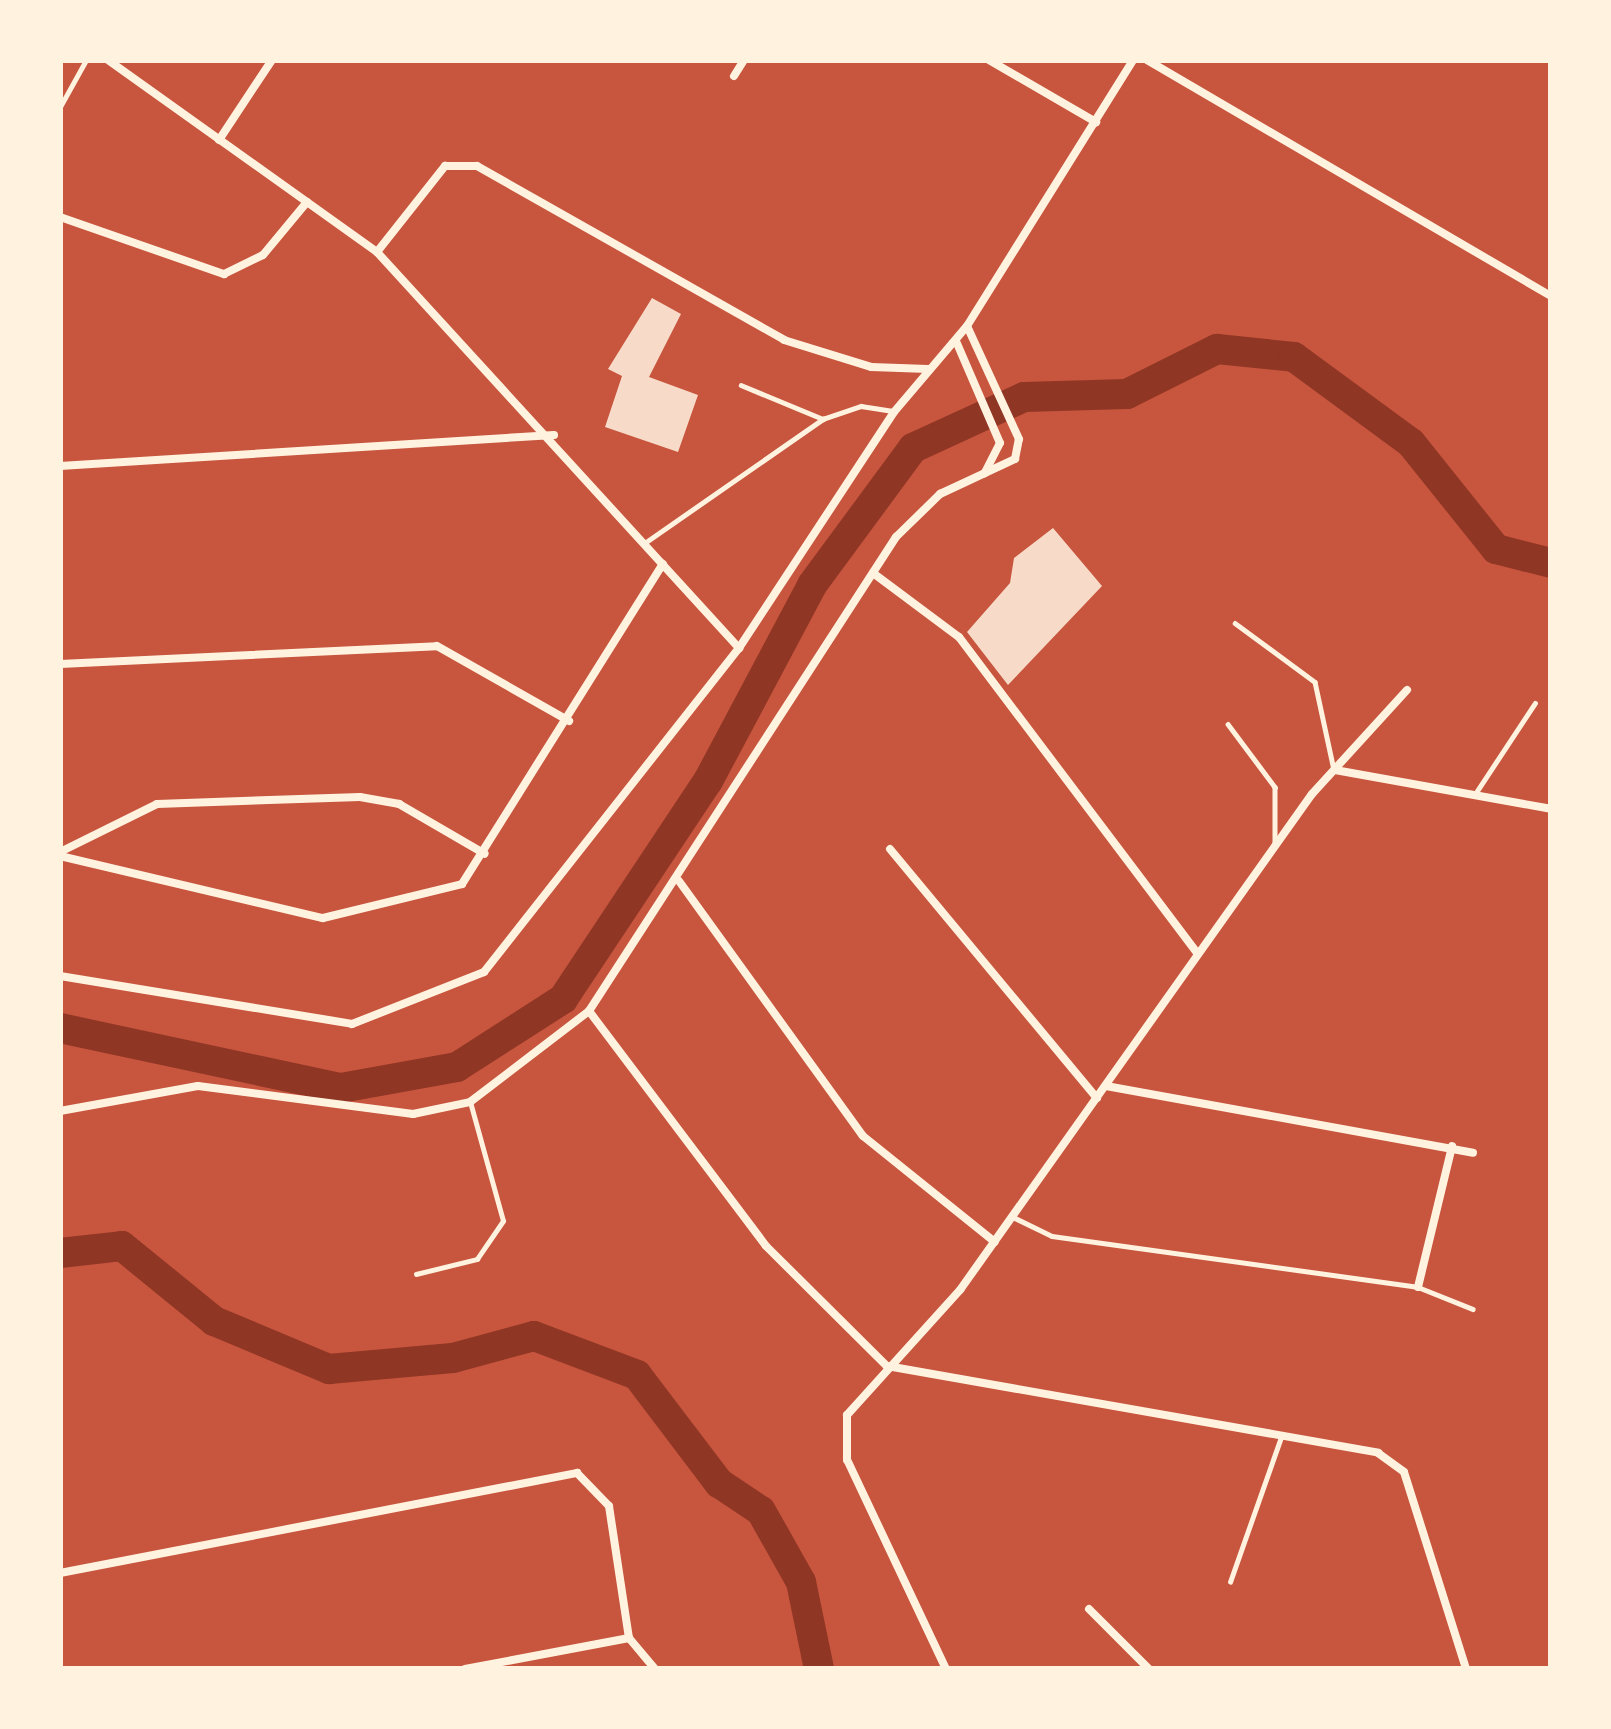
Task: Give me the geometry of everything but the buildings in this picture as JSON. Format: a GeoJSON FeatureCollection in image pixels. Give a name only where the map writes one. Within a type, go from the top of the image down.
{"type":"FeatureCollection","features":[{"type":"Feature","properties":{"kind":"street"},"geometry":{"type":"LineString","coordinates":[[108,60],[377,252],[554,436],[740,648]]}},
{"type":"Feature","properties":{"kind":"street"},"geometry":{"type":"LineString","coordinates":[[219,140],[272,60]]}},
{"type":"Feature","properties":{"kind":"street"},"geometry":{"type":"LineString","coordinates":[[734,76],[744,60]]}},
{"type":"Feature","properties":{"kind":"street"},"geometry":{"type":"LineString","coordinates":[[989,60],[1096,122]]}},
{"type":"Feature","properties":{"kind":"street"},"geometry":{"type":"LineString","coordinates":[[60,976],[352,1024],[484,972],[740,648],[894,412],[967,326],[1132,60]]}},
{"type":"Feature","properties":{"kind":"street"},"geometry":{"type":"LineString","coordinates":[[1148,60],[1551,296]]}},
{"type":"Feature","properties":{"kind":"street"},"geometry":{"type":"LineString","coordinates":[[377,252],[445,166],[477,166],[784,340],[872,367],[930,369]]}},
{"type":"Feature","properties":{"kind":"street"},"geometry":{"type":"LineString","coordinates":[[60,217],[224,274],[263,255],[307,202]]}},
{"type":"Feature","properties":{"kind":"street"},"geometry":{"type":"LineString","coordinates":[[60,1111],[198,1086],[412,1114],[470,1102],[589,1010],[679,880],[873,573],[922,507],[1015,459],[1019,440],[967,326]]}},
{"type":"Feature","properties":{"kind":"street"},"geometry":{"type":"LineString","coordinates":[[956,341],[1000,443],[984,474]]}},
{"type":"Feature","properties":{"kind":"street"},"geometry":{"type":"LineString","coordinates":[[60,466],[554,436]]}},
{"type":"Feature","properties":{"kind":"street"},"geometry":{"type":"LineString","coordinates":[[60,854],[323,918],[462,884],[569,721],[663,565]]}},
{"type":"Feature","properties":{"kind":"street"},"geometry":{"type":"LineString","coordinates":[[873,573],[959,638],[1197,953]]}},
{"type":"Feature","properties":{"kind":"street"},"geometry":{"type":"LineString","coordinates":[[60,664],[437,646],[569,721]]}},
{"type":"Feature","properties":{"kind":"street"},"geometry":{"type":"LineString","coordinates":[[946,1669],[848,1460],[847,1415],[995,1242],[1197,953],[1334,770],[1407,690]]}},
{"type":"Feature","properties":{"kind":"street"},"geometry":{"type":"LineString","coordinates":[[1334,770],[1477,790],[1551,809]]}},
{"type":"Feature","properties":{"kind":"street"},"geometry":{"type":"LineString","coordinates":[[60,854],[157,804],[359,797],[399,804],[485,854]]}},
{"type":"Feature","properties":{"kind":"street"},"geometry":{"type":"LineString","coordinates":[[890,849],[1096,1098]]}},
{"type":"Feature","properties":{"kind":"street"},"geometry":{"type":"LineString","coordinates":[[679,880],[848,1118],[995,1242]]}},
{"type":"Feature","properties":{"kind":"street"},"geometry":{"type":"LineString","coordinates":[[589,1010],[766,1246],[886,1366],[1378,1453],[1404,1472],[1466,1669]]}},
{"type":"Feature","properties":{"kind":"street"},"geometry":{"type":"LineString","coordinates":[[1106,1086],[1473,1153]]}},
{"type":"Feature","properties":{"kind":"street"},"geometry":{"type":"LineString","coordinates":[[1418,1287],[1452,1146]]}},
{"type":"Feature","properties":{"kind":"street"},"geometry":{"type":"LineString","coordinates":[[60,1573],[578,1473],[609,1506],[629,1638],[655,1669]]}},
{"type":"Feature","properties":{"kind":"street"},"geometry":{"type":"LineString","coordinates":[[1089,1609],[1149,1669]]}},
{"type":"Feature","properties":{"kind":"street"},"geometry":{"type":"LineString","coordinates":[[465,1669],[629,1638]]}},
{"type":"Feature","properties":{"kind":"lane"},"geometry":{"type":"LineString","coordinates":[[60,107],[86,60]]}},
{"type":"Feature","properties":{"kind":"lane"},"geometry":{"type":"LineString","coordinates":[[741,385],[823,419]]}},
{"type":"Feature","properties":{"kind":"lane"},"geometry":{"type":"LineString","coordinates":[[646,542],[823,419],[861,406],[894,412]]}},
{"type":"Feature","properties":{"kind":"lane"},"geometry":{"type":"LineString","coordinates":[[1235,623],[1315,682],[1334,770]]}},
{"type":"Feature","properties":{"kind":"lane"},"geometry":{"type":"LineString","coordinates":[[1477,790],[1535,703]]}},
{"type":"Feature","properties":{"kind":"lane"},"geometry":{"type":"LineString","coordinates":[[1228,724],[1275,787],[1271,860]]}},
{"type":"Feature","properties":{"kind":"lane"},"geometry":{"type":"LineString","coordinates":[[416,1274],[477,1259],[503,1221],[470,1102]]}},
{"type":"Feature","properties":{"kind":"lane"},"geometry":{"type":"LineString","coordinates":[[1013,1216],[1052,1236],[1418,1287],[1473,1310]]}},
{"type":"Feature","properties":{"kind":"lane"},"geometry":{"type":"LineString","coordinates":[[1230,1582],[1281,1437]]}},
{"type":"Feature","properties":{"kind":"waterway"},"geometry":{"type":"LineString","coordinates":[[60,1028],[341,1088],[457,1067],[563,999],[708,781],[812,585],[913,448],[1024,397],[1127,394],[1217,349],[1294,357],[1411,443],[1496,549],[1551,563]]}},
{"type":"Feature","properties":{"kind":"waterway"},"geometry":{"type":"LineString","coordinates":[[60,1253],[122,1246],[214,1321],[329,1369],[453,1358],[534,1336],[637,1375],[719,1483],[761,1511],[801,1582],[819,1669]]}}]}
